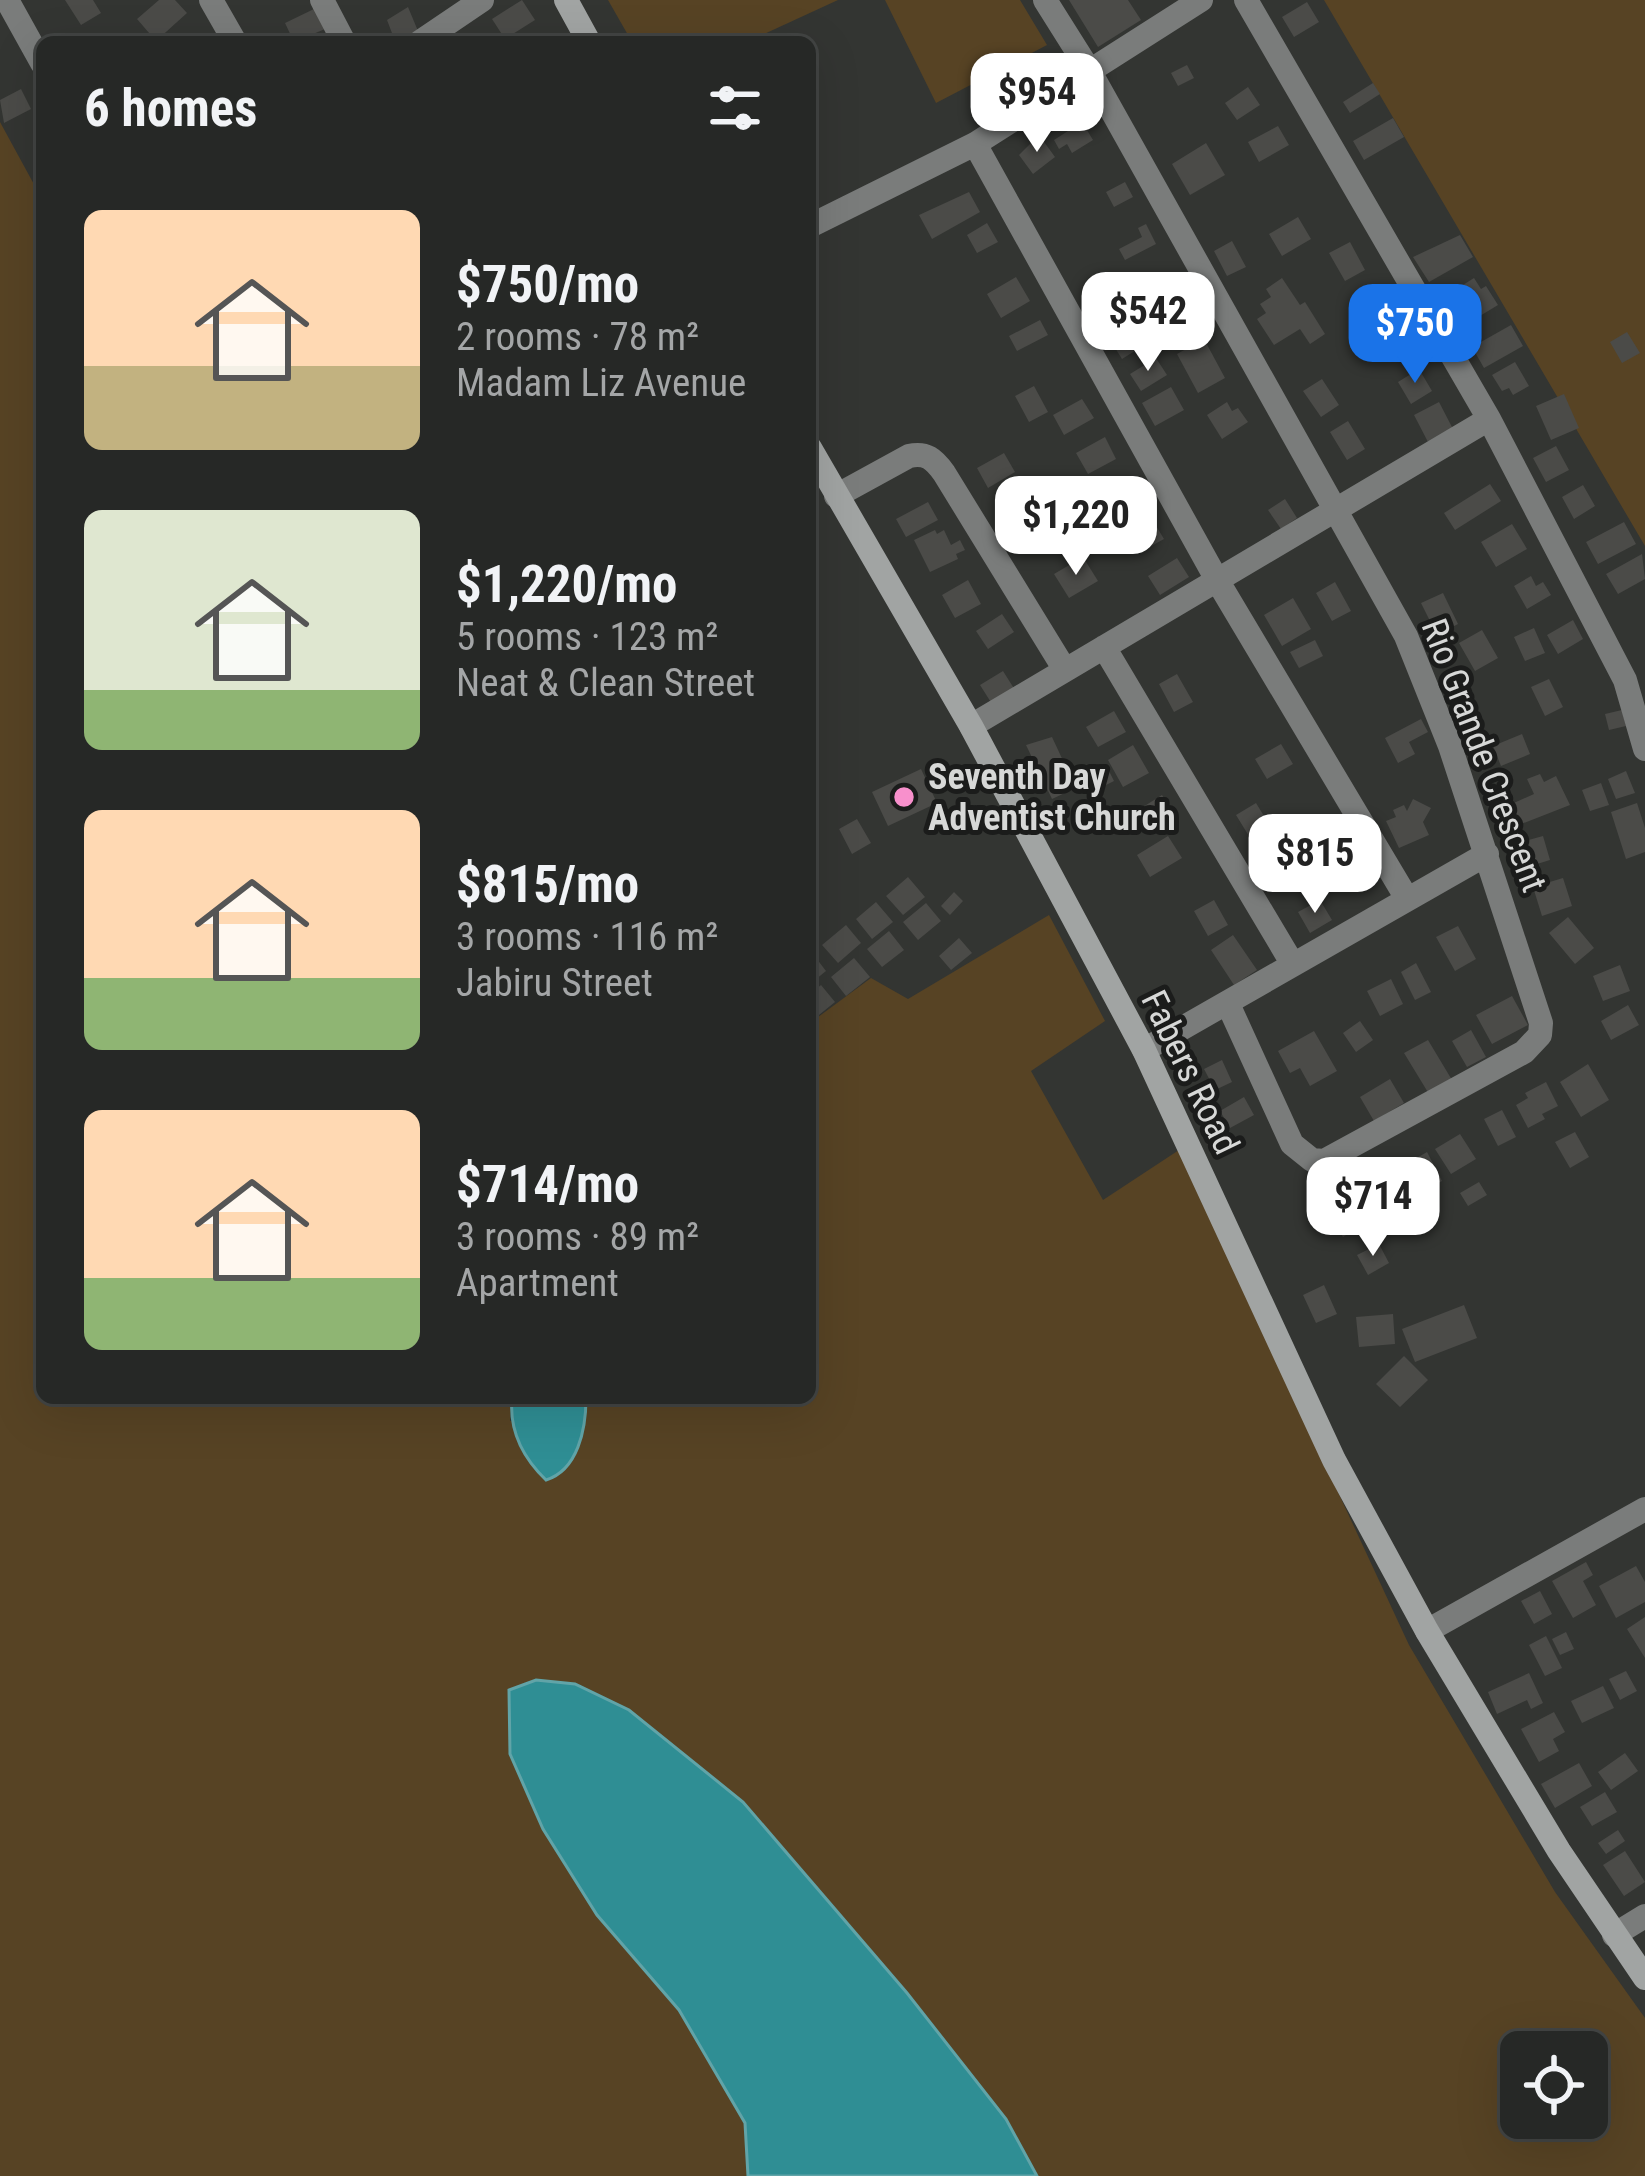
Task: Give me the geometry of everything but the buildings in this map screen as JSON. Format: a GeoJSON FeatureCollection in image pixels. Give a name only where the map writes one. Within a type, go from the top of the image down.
{"type":"FeatureCollection","features":[{"type":"Feature","properties":{"kind":"main road"},"geometry":{"type":"LineString","coordinates":[[566,0],[586,36]]}},
{"type":"Feature","properties":{"kind":"main road","name":"Fabers Road"},"geometry":{"type":"LineString","coordinates":[[816,459],[971,725],[1144,1050],[1334,1460],[1427,1631],[1645,1978]]}},
{"type":"Feature","properties":{"kind":"street"},"geometry":{"type":"LineString","coordinates":[[7,0],[36,52]]}},
{"type":"Feature","properties":{"kind":"street"},"geometry":{"type":"LineString","coordinates":[[212,0],[232,36]]}},
{"type":"Feature","properties":{"kind":"street"},"geometry":{"type":"LineString","coordinates":[[322,0],[341,36]]}},
{"type":"Feature","properties":{"kind":"street"},"geometry":{"type":"LineString","coordinates":[[429,36],[482,0]]}},
{"type":"Feature","properties":{"kind":"street","name":"Rio Grande Crescent"},"geometry":{"type":"LineString","coordinates":[[1046,0],[1421,668],[1541,1024],[1540,1035],[1524,1052],[1334,1159],[1312,1160],[1292,1144],[1228,1004]]}},
{"type":"Feature","properties":{"kind":"street"},"geometry":{"type":"LineString","coordinates":[[816,223],[975,144],[1201,0]]}},
{"type":"Feature","properties":{"kind":"street"},"geometry":{"type":"LineString","coordinates":[[1246,0],[1489,419],[1625,680],[1645,748]]}},
{"type":"Feature","properties":{"kind":"street"},"geometry":{"type":"LineString","coordinates":[[975,144],[1217,580],[1406,897]]}},
{"type":"Feature","properties":{"kind":"street"},"geometry":{"type":"LineString","coordinates":[[971,725],[1489,419]]}},
{"type":"Feature","properties":{"kind":"street"},"geometry":{"type":"LineString","coordinates":[[836,496],[909,455],[930,457],[1065,670]]}},
{"type":"Feature","properties":{"kind":"street"},"geometry":{"type":"LineString","coordinates":[[1104,647],[1292,963]]}},
{"type":"Feature","properties":{"kind":"street"},"geometry":{"type":"LineString","coordinates":[[1144,1050],[1487,854]]}},
{"type":"Feature","properties":{"kind":"street"},"geometry":{"type":"LineString","coordinates":[[1427,1631],[1645,1509]]}},
{"type":"Feature","properties":{"kind":"street"},"geometry":{"type":"LineString","coordinates":[[1614,1935],[1645,1916]]}},
{"type":"Feature","properties":{"kind":"shaded area"},"geometry":{"type":"Polygon","coordinates":[[[608,0],[838,0],[760,36],[629,36],[608,0]]]}},
{"type":"Feature","properties":{"kind":"shaded area"},"geometry":{"type":"Polygon","coordinates":[[[885,0],[1020,0],[1047,45],[936,103],[885,0]]]}},
{"type":"Feature","properties":{"kind":"shaded area"},"geometry":{"type":"Polygon","coordinates":[[[1324,0],[1645,0],[1645,546],[1324,0]]]}},
{"type":"Feature","properties":{"kind":"shaded area"},"geometry":{"type":"Polygon","coordinates":[[[0,122],[36,188],[36,1404],[511,1404],[510,1421],[586,1416],[586,1404],[816,1404],[816,1019],[871,978],[908,999],[1049,915],[1105,1021],[1031,1071],[1103,1200],[1179,1150],[1409,1645],[1555,1892],[1645,2018],[1645,2176],[1037,2176],[1006,2119],[907,1993],[743,1802],[687,1760],[508,1712],[511,1755],[543,1829],[597,1915],[679,2010],[745,2123],[748,2176],[0,2176],[0,122]]]}},
{"type":"Feature","properties":{"kind":"water"},"geometry":{"type":"Polygon","coordinates":[[[512,1404],[586,1404],[573,1458],[546,1480],[524,1453],[512,1404]]]}},
{"type":"Feature","properties":{"kind":"water"},"geometry":{"type":"Polygon","coordinates":[[[536,1680],[575,1684],[629,1710],[743,1802],[907,1993],[1006,2119],[1037,2176],[748,2176],[745,2123],[679,2010],[597,1915],[543,1829],[510,1754],[509,1690],[536,1680]]]}},
{"type":"Feature","properties":{"kind":"place","name":"Seventh Day Adventist Church"},"geometry":{"type":"Point","coordinates":[904,797]}}]}
